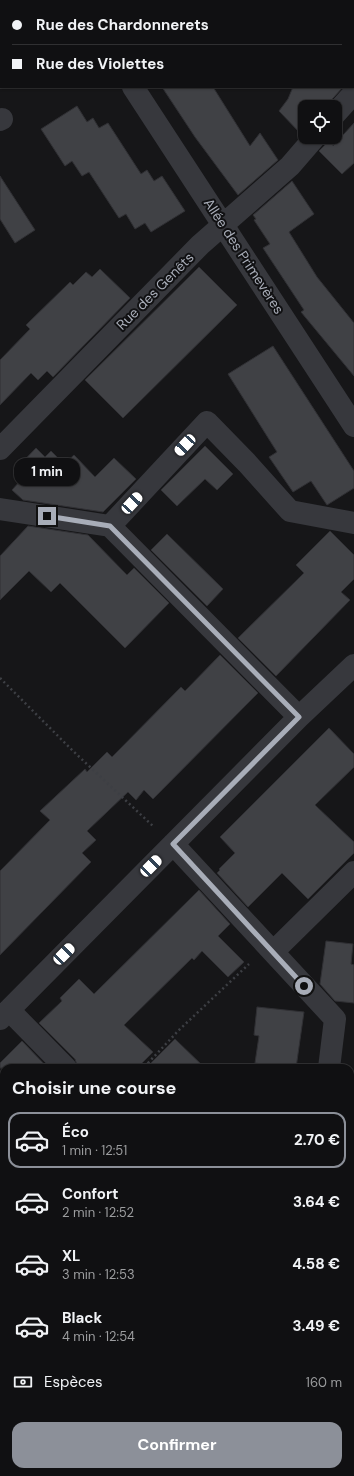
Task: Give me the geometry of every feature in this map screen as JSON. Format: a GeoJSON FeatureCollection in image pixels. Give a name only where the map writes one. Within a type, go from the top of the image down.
{"type":"FeatureCollection","features":[{"type":"Feature","properties":{"kind":"street","name":"Allée des Primevères"},"geometry":{"type":"LineString","coordinates":[[133,88],[354,426]]}},
{"type":"Feature","properties":{"kind":"street"},"geometry":{"type":"LineString","coordinates":[[342,106],[354,93]]}},
{"type":"Feature","properties":{"kind":"street","name":"Rue des Genêts"},"geometry":{"type":"LineString","coordinates":[[0,449],[200,245],[290,166],[309,144]]}},
{"type":"Feature","properties":{"kind":"street"},"geometry":{"type":"LineString","coordinates":[[110,526],[207,422],[247,463],[290,511],[354,523]]}},
{"type":"Feature","properties":{"kind":"street"},"geometry":{"type":"LineString","coordinates":[[0,509],[110,526],[299,717]]}},
{"type":"Feature","properties":{"kind":"street"},"geometry":{"type":"LineString","coordinates":[[61,1064],[4,1014],[299,717],[354,665]]}},
{"type":"Feature","properties":{"kind":"street"},"geometry":{"type":"LineString","coordinates":[[173,844],[336,1019],[330,1064]]}},
{"type":"Feature","properties":{"kind":"street"},"geometry":{"type":"LineString","coordinates":[[271,949],[354,872]]}},
{"type":"Feature","properties":{"kind":"path"},"geometry":{"type":"LineString","coordinates":[[0,678],[73,751],[173,844]]}},
{"type":"Feature","properties":{"kind":"path"},"geometry":{"type":"LineString","coordinates":[[148,1064],[179,1030],[271,949]]}},
{"type":"Feature","properties":{"kind":"building"},"geometry":{"type":"Polygon","coordinates":[[[163,88],[214,88],[250,146],[260,133],[278,160],[238,195],[195,137],[163,88]]]}},
{"type":"Feature","properties":{"kind":"building"},"geometry":{"type":"Polygon","coordinates":[[[293,88],[342,88],[331,100],[298,100],[298,131],[279,111],[288,99],[293,88]]]}},
{"type":"Feature","properties":{"kind":"building"},"geometry":{"type":"Polygon","coordinates":[[[77,106],[87,122],[93,118],[99,128],[108,123],[141,174],[147,170],[154,181],[162,176],[185,211],[151,232],[145,223],[135,229],[126,214],[119,218],[89,172],[82,176],[72,161],[65,166],[41,129],[77,106]]]}},
{"type":"Feature","properties":{"kind":"building"},"geometry":{"type":"Polygon","coordinates":[[[354,123],[354,163],[342,174],[319,151],[325,144],[333,144],[333,146],[335,144],[342,144],[342,136],[354,123]]]}},
{"type":"Feature","properties":{"kind":"building"},"geometry":{"type":"Polygon","coordinates":[[[0,176],[35,230],[15,243],[0,219],[0,176]]]}},
{"type":"Feature","properties":{"kind":"building"},"geometry":{"type":"Polygon","coordinates":[[[292,181],[314,214],[289,232],[317,277],[354,323],[354,376],[301,312],[304,310],[263,248],[270,244],[254,220],[256,219],[253,215],[292,181]]]}},
{"type":"Feature","properties":{"kind":"building"},"geometry":{"type":"Polygon","coordinates":[[[199,267],[237,305],[123,418],[85,380],[199,267]]]}},
{"type":"Feature","properties":{"kind":"building"},"geometry":{"type":"Polygon","coordinates":[[[100,269],[130,298],[53,377],[47,371],[38,380],[31,373],[0,405],[0,360],[30,329],[26,325],[70,282],[73,285],[86,272],[92,277],[100,269]]]}},
{"type":"Feature","properties":{"kind":"building"},"geometry":{"type":"Polygon","coordinates":[[[273,346],[354,471],[354,488],[327,505],[311,481],[293,492],[269,457],[277,452],[228,374],[273,346]]]}},
{"type":"Feature","properties":{"kind":"building"},"geometry":{"type":"Polygon","coordinates":[[[205,446],[233,474],[217,490],[205,479],[177,506],[161,490],[205,446]]]}},
{"type":"Feature","properties":{"kind":"building"},"geometry":{"type":"Polygon","coordinates":[[[36,448],[45,457],[51,451],[64,464],[74,455],[95,477],[114,458],[136,479],[103,512],[23,500],[12,490],[21,480],[13,472],[36,448]]]}},
{"type":"Feature","properties":{"kind":"building"},"geometry":{"type":"Polygon","coordinates":[[[28,526],[88,535],[127,575],[134,568],[169,603],[125,648],[60,583],[51,592],[29,571],[0,600],[0,556],[28,526]]]}},
{"type":"Feature","properties":{"kind":"building"},"geometry":{"type":"Polygon","coordinates":[[[330,531],[354,555],[354,579],[341,592],[350,600],[276,676],[238,638],[304,573],[296,565],[330,531]]]}},
{"type":"Feature","properties":{"kind":"building"},"geometry":{"type":"Polygon","coordinates":[[[167,534],[223,589],[207,606],[151,550],[167,534]]]}},
{"type":"Feature","properties":{"kind":"building"},"geometry":{"type":"Polygon","coordinates":[[[220,655],[258,693],[153,799],[144,790],[136,800],[128,792],[87,831],[96,840],[82,853],[91,862],[0,955],[0,871],[50,820],[40,811],[85,769],[87,772],[107,752],[112,757],[181,687],[185,691],[220,655]]]}},
{"type":"Feature","properties":{"kind":"building"},"geometry":{"type":"Polygon","coordinates":[[[329,728],[354,754],[354,767],[315,805],[354,842],[354,853],[308,899],[282,873],[248,907],[217,873],[235,853],[220,837],[329,728]]]}},
{"type":"Feature","properties":{"kind":"building"},"geometry":{"type":"Polygon","coordinates":[[[199,890],[230,924],[218,936],[244,962],[228,977],[202,951],[194,960],[192,958],[124,1025],[153,1052],[141,1064],[77,1064],[75,1059],[39,1023],[62,1001],[60,998],[79,979],[94,994],[199,890]]]}},
{"type":"Feature","properties":{"kind":"building"},"geometry":{"type":"Polygon","coordinates":[[[326,941],[353,944],[351,964],[354,965],[354,1003],[335,1001],[320,984],[326,941]]]}},
{"type":"Feature","properties":{"kind":"building"},"geometry":{"type":"Polygon","coordinates":[[[257,1007],[304,1012],[297,1064],[255,1063],[259,1036],[254,1035],[257,1007]]]}},
{"type":"Feature","properties":{"kind":"building"},"geometry":{"type":"Polygon","coordinates":[[[175,1039],[201,1064],[150,1064],[175,1039]]]}},
{"type":"Feature","properties":{"kind":"building"},"geometry":{"type":"Polygon","coordinates":[[[22,1041],[44,1064],[0,1064],[22,1041]]]}},
{"type":"Feature","properties":{"kind":"route"},"geometry":{"type":"LineString","coordinates":[[47,516],[110,526],[299,717],[173,844],[304,986]]}}]}
